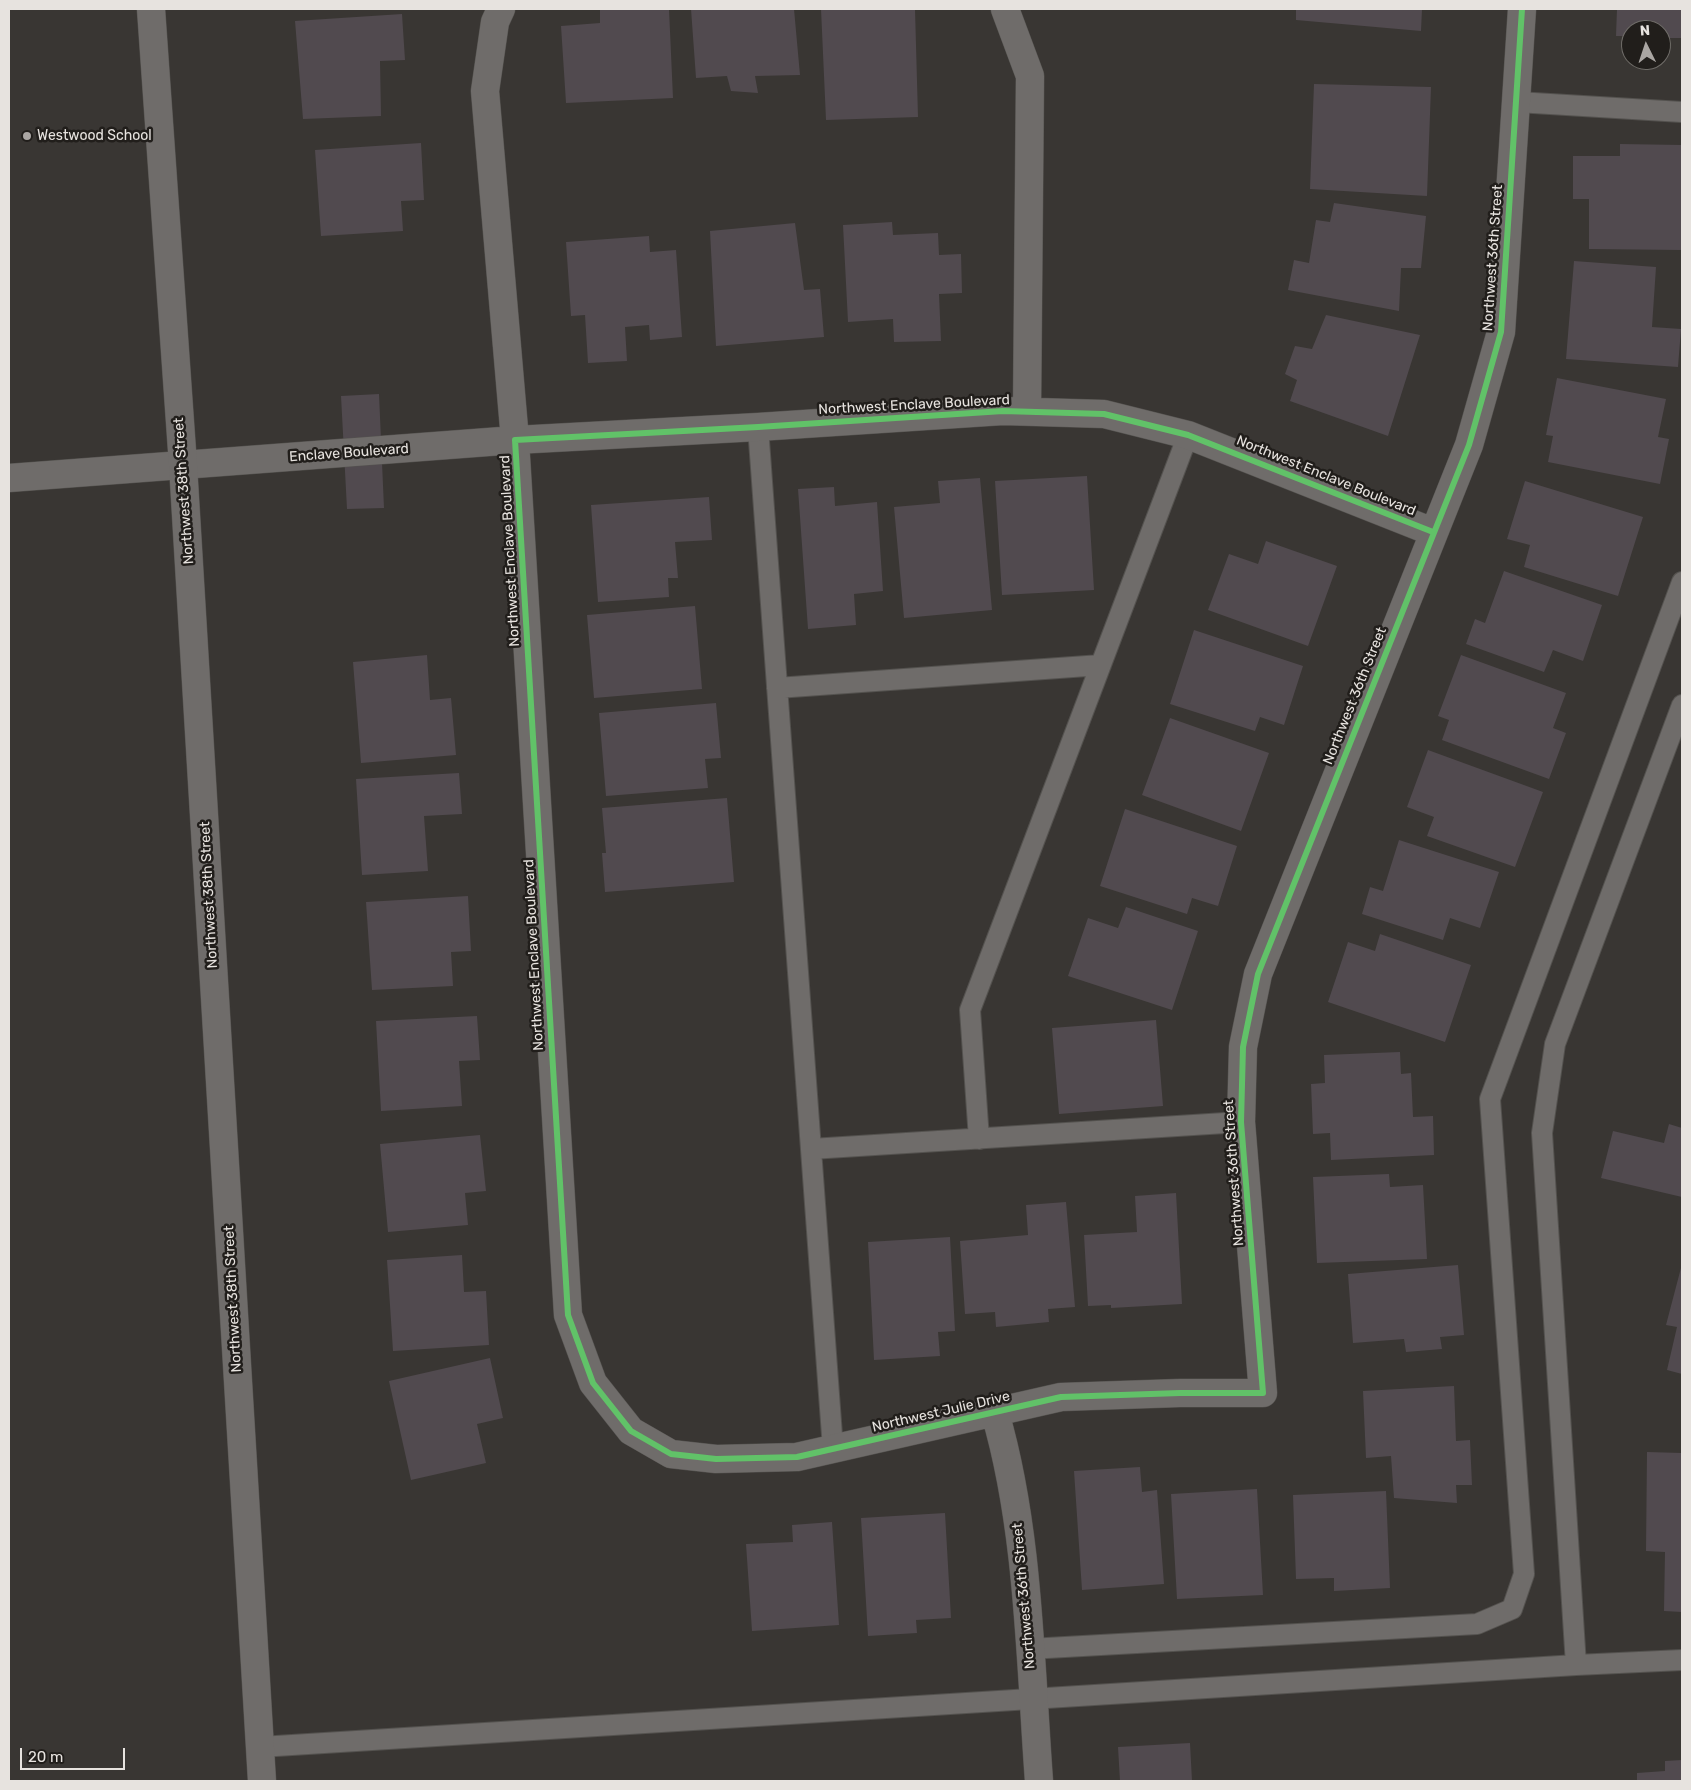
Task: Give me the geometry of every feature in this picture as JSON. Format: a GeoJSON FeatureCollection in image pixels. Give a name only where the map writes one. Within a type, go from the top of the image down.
{"type":"FeatureCollection","features":[{"type":"Feature","properties":{"kind":"street","name":"Northwest 38th Street"},"geometry":{"type":"LineString","coordinates":[[150,9],[183,465],[262,1781]]}},
{"type":"Feature","properties":{"kind":"street"},"geometry":{"type":"LineString","coordinates":[[501,9],[495,22],[485,91],[515,440]]}},
{"type":"Feature","properties":{"kind":"street"},"geometry":{"type":"LineString","coordinates":[[1005,9],[1030,76],[1026,411]]}},
{"type":"Feature","properties":{"kind":"street","name":"Northwest 36th Street"},"geometry":{"type":"LineString","coordinates":[[1264,1393],[1241,1122],[1243,1048],[1258,974],[1469,445],[1501,332],[1522,9]]}},
{"type":"Feature","properties":{"kind":"street","name":"Northwest Enclave Boulevard"},"geometry":{"type":"LineString","coordinates":[[631,1431],[593,1384],[568,1315],[515,440],[1003,411],[1104,414],[1188,435],[1433,532]]}},
{"type":"Feature","properties":{"kind":"street","name":"Enclave Boulevard"},"geometry":{"type":"LineString","coordinates":[[9,478],[515,440]]}},
{"type":"Feature","properties":{"kind":"street","name":"Northwest Julie Drive"},"geometry":{"type":"LineString","coordinates":[[631,1431],[671,1454],[716,1460],[797,1457],[1061,1397],[1180,1392],[1264,1393]]}},
{"type":"Feature","properties":{"kind":"street","name":"Northwest 36th Street"},"geometry":{"type":"LineString","coordinates":[[995,1412],[1008,1456],[1019,1526],[1039,1781]]}},
{"type":"Feature","properties":{"kind":"lane"},"geometry":{"type":"LineString","coordinates":[[1517,102],[1682,112]]}},
{"type":"Feature","properties":{"kind":"lane"},"geometry":{"type":"LineString","coordinates":[[758,427],[833,1449]]}},
{"type":"Feature","properties":{"kind":"lane"},"geometry":{"type":"LineString","coordinates":[[980,1139],[970,1010],[1188,435]]}},
{"type":"Feature","properties":{"kind":"lane"},"geometry":{"type":"LineString","coordinates":[[1029,1649],[1477,1624],[1512,1608],[1524,1574],[1490,1099],[1682,582]]}},
{"type":"Feature","properties":{"kind":"lane"},"geometry":{"type":"LineString","coordinates":[[777,688],[1101,665]]}},
{"type":"Feature","properties":{"kind":"lane"},"geometry":{"type":"LineString","coordinates":[[1576,1665],[1542,1133],[1555,1044],[1682,705]]}},
{"type":"Feature","properties":{"kind":"lane"},"geometry":{"type":"LineString","coordinates":[[811,1149],[1241,1122]]}},
{"type":"Feature","properties":{"kind":"lane"},"geometry":{"type":"LineString","coordinates":[[260,1748],[1576,1665],[1682,1660]]}},
{"type":"Feature","properties":{"kind":"building"},"geometry":{"type":"Polygon","coordinates":[[[600,9],[669,9],[673,98],[566,103],[561,26],[600,23],[600,9]]]}},
{"type":"Feature","properties":{"kind":"building"},"geometry":{"type":"Polygon","coordinates":[[[691,9],[794,9],[800,75],[755,76],[758,93],[731,91],[727,76],[696,78],[691,9]]]}},
{"type":"Feature","properties":{"kind":"building"},"geometry":{"type":"Polygon","coordinates":[[[821,9],[915,9],[918,117],[826,120],[821,9]]]}},
{"type":"Feature","properties":{"kind":"building"},"geometry":{"type":"Polygon","coordinates":[[[1296,9],[1422,9],[1421,31],[1296,20],[1296,9]]]}},
{"type":"Feature","properties":{"kind":"building"},"geometry":{"type":"Polygon","coordinates":[[[1617,9],[1682,9],[1681,38],[1671,38],[1671,20],[1621,20],[1621,36],[1616,36],[1617,9]]]}},
{"type":"Feature","properties":{"kind":"building"},"geometry":{"type":"Polygon","coordinates":[[[402,14],[405,60],[380,61],[381,116],[303,119],[295,21],[402,14]]]}},
{"type":"Feature","properties":{"kind":"building"},"geometry":{"type":"Polygon","coordinates":[[[1314,84],[1431,87],[1427,196],[1310,189],[1314,84]]]}},
{"type":"Feature","properties":{"kind":"building"},"geometry":{"type":"Polygon","coordinates":[[[421,143],[424,200],[401,201],[403,231],[321,236],[315,150],[421,143]]]}},
{"type":"Feature","properties":{"kind":"building"},"geometry":{"type":"Polygon","coordinates":[[[1620,144],[1682,145],[1681,250],[1589,249],[1589,199],[1573,199],[1573,156],[1620,156],[1620,144]]]}},
{"type":"Feature","properties":{"kind":"building"},"geometry":{"type":"Polygon","coordinates":[[[1334,203],[1426,216],[1421,268],[1401,268],[1399,311],[1288,290],[1294,260],[1309,263],[1316,220],[1330,222],[1334,203]]]}},
{"type":"Feature","properties":{"kind":"building"},"geometry":{"type":"Polygon","coordinates":[[[892,222],[893,235],[938,233],[939,255],[961,254],[962,293],[939,294],[941,341],[894,342],[893,319],[848,322],[843,225],[892,222]]]}},
{"type":"Feature","properties":{"kind":"building"},"geometry":{"type":"Polygon","coordinates":[[[795,223],[804,290],[820,289],[824,337],[716,346],[710,231],[795,223]]]}},
{"type":"Feature","properties":{"kind":"building"},"geometry":{"type":"Polygon","coordinates":[[[649,236],[650,252],[676,250],[682,337],[650,340],[649,325],[625,327],[627,361],[588,363],[585,315],[571,316],[566,242],[649,236]]]}},
{"type":"Feature","properties":{"kind":"building"},"geometry":{"type":"Polygon","coordinates":[[[1574,261],[1656,267],[1652,327],[1681,329],[1678,367],[1566,359],[1574,261]]]}},
{"type":"Feature","properties":{"kind":"building"},"geometry":{"type":"Polygon","coordinates":[[[1326,315],[1420,335],[1388,436],[1290,401],[1297,380],[1285,374],[1295,346],[1312,349],[1326,315]]]}},
{"type":"Feature","properties":{"kind":"building"},"geometry":{"type":"Polygon","coordinates":[[[1557,378],[1666,399],[1658,437],[1669,439],[1660,484],[1548,462],[1553,436],[1546,435],[1557,378]]]}},
{"type":"Feature","properties":{"kind":"building"},"geometry":{"type":"Polygon","coordinates":[[[379,394],[384,508],[347,509],[341,396],[379,394]]]}},
{"type":"Feature","properties":{"kind":"building"},"geometry":{"type":"Polygon","coordinates":[[[1087,476],[1094,590],[1002,595],[995,481],[1087,476]]]}},
{"type":"Feature","properties":{"kind":"building"},"geometry":{"type":"Polygon","coordinates":[[[980,478],[992,610],[904,618],[894,507],[940,503],[938,481],[980,478]]]}},
{"type":"Feature","properties":{"kind":"building"},"geometry":{"type":"Polygon","coordinates":[[[1525,481],[1643,517],[1618,596],[1524,567],[1530,545],[1507,539],[1525,481]]]}},
{"type":"Feature","properties":{"kind":"building"},"geometry":{"type":"Polygon","coordinates":[[[834,487],[835,506],[877,502],[883,591],[854,594],[856,625],[808,629],[798,489],[834,487]]]}},
{"type":"Feature","properties":{"kind":"building"},"geometry":{"type":"Polygon","coordinates":[[[709,497],[712,540],[675,542],[678,578],[668,578],[669,597],[598,602],[591,505],[709,497]]]}},
{"type":"Feature","properties":{"kind":"building"},"geometry":{"type":"Polygon","coordinates":[[[1266,541],[1337,566],[1308,646],[1208,610],[1229,554],[1258,564],[1266,541]]]}},
{"type":"Feature","properties":{"kind":"building"},"geometry":{"type":"Polygon","coordinates":[[[1504,571],[1602,605],[1583,661],[1553,650],[1544,672],[1466,644],[1475,619],[1485,623],[1504,571]]]}},
{"type":"Feature","properties":{"kind":"building"},"geometry":{"type":"Polygon","coordinates":[[[695,606],[702,689],[594,698],[587,615],[695,606]]]}},
{"type":"Feature","properties":{"kind":"building"},"geometry":{"type":"Polygon","coordinates":[[[1194,630],[1303,666],[1284,725],[1260,717],[1255,731],[1170,704],[1194,630]]]}},
{"type":"Feature","properties":{"kind":"building"},"geometry":{"type":"Polygon","coordinates":[[[427,655],[430,700],[451,698],[456,755],[361,763],[353,662],[427,655]]]}},
{"type":"Feature","properties":{"kind":"building"},"geometry":{"type":"Polygon","coordinates":[[[1461,655],[1566,693],[1553,728],[1566,733],[1549,779],[1442,740],[1449,720],[1438,716],[1461,655]]]}},
{"type":"Feature","properties":{"kind":"building"},"geometry":{"type":"Polygon","coordinates":[[[716,703],[721,758],[705,759],[708,788],[606,796],[599,713],[716,703]]]}},
{"type":"Feature","properties":{"kind":"building"},"geometry":{"type":"Polygon","coordinates":[[[1170,718],[1269,753],[1241,831],[1142,795],[1170,718]]]}},
{"type":"Feature","properties":{"kind":"building"},"geometry":{"type":"Polygon","coordinates":[[[1428,750],[1543,792],[1515,867],[1427,836],[1434,817],[1407,807],[1428,750]]]}},
{"type":"Feature","properties":{"kind":"building"},"geometry":{"type":"Polygon","coordinates":[[[459,773],[462,814],[424,816],[428,871],[362,875],[356,779],[459,773]]]}},
{"type":"Feature","properties":{"kind":"building"},"geometry":{"type":"Polygon","coordinates":[[[727,798],[734,882],[605,892],[602,853],[606,853],[602,808],[727,798]]]}},
{"type":"Feature","properties":{"kind":"building"},"geometry":{"type":"Polygon","coordinates":[[[1125,809],[1237,846],[1218,906],[1192,898],[1187,914],[1100,886],[1125,809]]]}},
{"type":"Feature","properties":{"kind":"building"},"geometry":{"type":"Polygon","coordinates":[[[1399,840],[1499,872],[1480,928],[1450,918],[1443,940],[1362,914],[1370,887],[1383,891],[1399,840]]]}},
{"type":"Feature","properties":{"kind":"building"},"geometry":{"type":"Polygon","coordinates":[[[468,896],[471,951],[451,952],[453,986],[372,990],[366,902],[468,896]]]}},
{"type":"Feature","properties":{"kind":"building"},"geometry":{"type":"Polygon","coordinates":[[[1126,907],[1198,931],[1172,1010],[1068,976],[1088,918],[1118,928],[1126,907]]]}},
{"type":"Feature","properties":{"kind":"building"},"geometry":{"type":"Polygon","coordinates":[[[1380,934],[1471,965],[1445,1042],[1328,1002],[1348,942],[1375,951],[1380,934]]]}},
{"type":"Feature","properties":{"kind":"building"},"geometry":{"type":"Polygon","coordinates":[[[477,1016],[480,1060],[459,1061],[462,1106],[381,1111],[376,1021],[477,1016]]]}},
{"type":"Feature","properties":{"kind":"building"},"geometry":{"type":"Polygon","coordinates":[[[1156,1020],[1163,1106],[1059,1114],[1052,1028],[1156,1020]]]}},
{"type":"Feature","properties":{"kind":"building"},"geometry":{"type":"Polygon","coordinates":[[[1400,1052],[1401,1074],[1411,1073],[1413,1117],[1433,1116],[1434,1155],[1331,1160],[1330,1133],[1313,1134],[1311,1084],[1325,1083],[1324,1055],[1400,1052]]]}},
{"type":"Feature","properties":{"kind":"building"},"geometry":{"type":"Polygon","coordinates":[[[1669,1124],[1682,1128],[1682,1197],[1601,1178],[1613,1131],[1664,1143],[1669,1124]]]}},
{"type":"Feature","properties":{"kind":"building"},"geometry":{"type":"Polygon","coordinates":[[[480,1135],[486,1191],[465,1193],[468,1225],[388,1232],[380,1144],[480,1135]]]}},
{"type":"Feature","properties":{"kind":"building"},"geometry":{"type":"Polygon","coordinates":[[[1389,1174],[1390,1187],[1423,1185],[1427,1259],[1317,1263],[1313,1177],[1389,1174]]]}},
{"type":"Feature","properties":{"kind":"building"},"geometry":{"type":"Polygon","coordinates":[[[1176,1193],[1182,1304],[1111,1308],[1111,1305],[1088,1306],[1084,1235],[1137,1232],[1135,1196],[1176,1193]]]}},
{"type":"Feature","properties":{"kind":"building"},"geometry":{"type":"Polygon","coordinates":[[[1066,1202],[1075,1307],[1048,1309],[1049,1322],[996,1327],[995,1312],[965,1314],[960,1241],[1028,1235],[1026,1205],[1066,1202]]]}},
{"type":"Feature","properties":{"kind":"building"},"geometry":{"type":"Polygon","coordinates":[[[950,1237],[955,1331],[938,1332],[940,1356],[874,1360],[868,1242],[950,1237]]]}},
{"type":"Feature","properties":{"kind":"building"},"geometry":{"type":"Polygon","coordinates":[[[462,1255],[464,1292],[486,1291],[489,1345],[393,1351],[387,1260],[462,1255]]]}},
{"type":"Feature","properties":{"kind":"building"},"geometry":{"type":"Polygon","coordinates":[[[1682,1264],[1682,1374],[1667,1370],[1677,1327],[1666,1325],[1682,1264]]]}},
{"type":"Feature","properties":{"kind":"building"},"geometry":{"type":"Polygon","coordinates":[[[1458,1265],[1464,1335],[1440,1337],[1442,1349],[1406,1352],[1404,1339],[1353,1343],[1348,1274],[1458,1265]]]}},
{"type":"Feature","properties":{"kind":"building"},"geometry":{"type":"Polygon","coordinates":[[[490,1358],[503,1418],[477,1424],[486,1463],[411,1480],[389,1381],[490,1358]]]}},
{"type":"Feature","properties":{"kind":"building"},"geometry":{"type":"Polygon","coordinates":[[[1454,1386],[1456,1441],[1470,1440],[1472,1485],[1456,1485],[1457,1503],[1394,1498],[1391,1456],[1366,1458],[1363,1391],[1454,1386]]]}},
{"type":"Feature","properties":{"kind":"building"},"geometry":{"type":"Polygon","coordinates":[[[1647,1452],[1682,1453],[1682,1612],[1664,1611],[1665,1552],[1646,1551],[1647,1452]]]}},
{"type":"Feature","properties":{"kind":"building"},"geometry":{"type":"Polygon","coordinates":[[[1140,1467],[1142,1492],[1157,1490],[1164,1584],[1082,1590],[1074,1471],[1140,1467]]]}},
{"type":"Feature","properties":{"kind":"building"},"geometry":{"type":"Polygon","coordinates":[[[1257,1489],[1263,1595],[1177,1599],[1171,1494],[1257,1489]]]}},
{"type":"Feature","properties":{"kind":"building"},"geometry":{"type":"Polygon","coordinates":[[[1386,1491],[1390,1588],[1334,1591],[1334,1578],[1296,1579],[1293,1495],[1386,1491]]]}},
{"type":"Feature","properties":{"kind":"building"},"geometry":{"type":"Polygon","coordinates":[[[945,1513],[951,1618],[916,1620],[917,1633],[868,1636],[861,1518],[945,1513]]]}},
{"type":"Feature","properties":{"kind":"building"},"geometry":{"type":"Polygon","coordinates":[[[832,1522],[839,1625],[752,1631],[746,1544],[793,1542],[792,1525],[832,1522]]]}},
{"type":"Feature","properties":{"kind":"building"},"geometry":{"type":"Polygon","coordinates":[[[1190,1743],[1192,1781],[1120,1781],[1118,1747],[1190,1743]]]}},
{"type":"Feature","properties":{"kind":"building"},"geometry":{"type":"Polygon","coordinates":[[[1682,1760],[1682,1781],[1637,1781],[1637,1773],[1665,1771],[1665,1761],[1682,1760]]]}},
{"type":"Feature","properties":{"kind":"cycle path"},"geometry":{"type":"LineString","coordinates":[[1433,532],[1188,435],[1104,414],[1003,411],[515,440],[568,1315],[593,1383],[631,1431],[671,1454],[716,1459],[797,1457],[1061,1397],[1180,1393],[1263,1393],[1241,1122],[1243,1047],[1258,974],[1469,445],[1501,332],[1522,9]]}},
{"type":"Feature","properties":{"kind":"place","name":"Westwood School"},"geometry":{"type":"Point","coordinates":[27,136]}}]}
